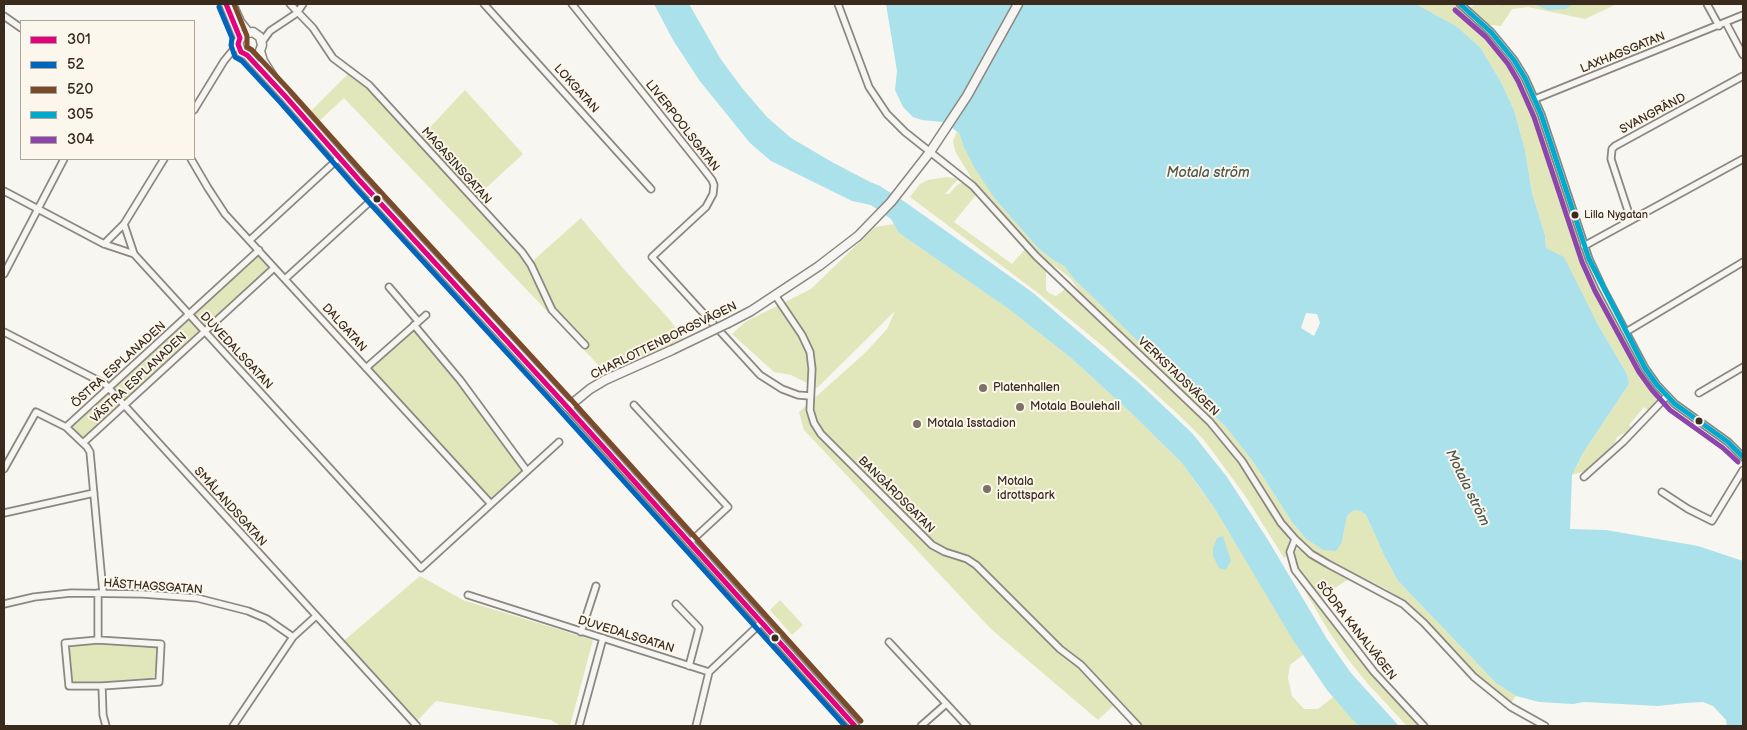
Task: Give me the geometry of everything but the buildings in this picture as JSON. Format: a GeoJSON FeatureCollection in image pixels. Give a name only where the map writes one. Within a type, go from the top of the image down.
{"type":"FeatureCollection","features":[{"type":"Feature","properties":{"kind":"main road"},"geometry":{"type":"LineString","coordinates":[[226,4],[239,41],[239,48],[286,97],[339,158],[568,407]]}},
{"type":"Feature","properties":{"kind":"main road"},"geometry":{"type":"LineString","coordinates":[[232,4],[242,25],[260,37],[262,42],[260,51],[262,61],[286,97]]}},
{"type":"Feature","properties":{"kind":"main road","name":"CHARLOTTENBORGSVÄGEN"},"geometry":{"type":"LineString","coordinates":[[568,407],[604,380],[728,324],[819,266],[858,236],[899,193],[930,152],[980,75],[1018,4]]}},
{"type":"Feature","properties":{"kind":"main road"},"geometry":{"type":"LineString","coordinates":[[239,41],[252,33]]}},
{"type":"Feature","properties":{"kind":"main road"},"geometry":{"type":"LineString","coordinates":[[246,55],[254,55],[260,51]]}},
{"type":"Feature","properties":{"kind":"street","name":"MAGASINSGATAN"},"geometry":{"type":"LineString","coordinates":[[290,4],[312,28],[333,58],[369,85],[522,252],[531,265],[552,310],[585,345]]}},
{"type":"Feature","properties":{"kind":"street"},"geometry":{"type":"LineString","coordinates":[[262,42],[270,31],[297,13],[303,4]]}},
{"type":"Feature","properties":{"kind":"street","name":"LOKGATAN"},"geometry":{"type":"LineString","coordinates":[[484,4],[652,188]]}},
{"type":"Feature","properties":{"kind":"street","name":"LIVERPOOLSGATAN"},"geometry":{"type":"LineString","coordinates":[[572,4],[702,167],[714,185],[713,194],[706,207],[652,257],[760,375],[782,389],[798,395],[810,396]]}},
{"type":"Feature","properties":{"kind":"street","name":"VERKSTADSVÄGEN"},"geometry":{"type":"LineString","coordinates":[[838,4],[865,77],[879,104],[896,124],[972,186],[1036,256],[1210,422],[1234,449],[1281,523],[1295,540],[1328,564],[1403,604],[1424,622],[1459,662],[1489,690],[1511,707],[1545,726]]}},
{"type":"Feature","properties":{"kind":"street"},"geometry":{"type":"LineString","coordinates":[[1460,4],[1484,23],[1520,69],[1535,99],[1594,271],[1645,368],[1668,396],[1690,416],[1734,447],[1743,457]]}},
{"type":"Feature","properties":{"kind":"street"},"geometry":{"type":"LineString","coordinates":[[1707,4],[1719,26]]}},
{"type":"Feature","properties":{"kind":"street","name":"LAXHAGSGATAN"},"geometry":{"type":"LineString","coordinates":[[1535,99],[1743,15]]}},
{"type":"Feature","properties":{"kind":"street"},"geometry":{"type":"LineString","coordinates":[[4,16],[20,27]]}},
{"type":"Feature","properties":{"kind":"street"},"geometry":{"type":"LineString","coordinates":[[1726,22],[1743,55]]}},
{"type":"Feature","properties":{"kind":"street"},"geometry":{"type":"LineString","coordinates":[[252,33],[270,31]]}},
{"type":"Feature","properties":{"kind":"street"},"geometry":{"type":"LineString","coordinates":[[229,58],[239,41]]}},
{"type":"Feature","properties":{"kind":"street"},"geometry":{"type":"LineString","coordinates":[[195,108],[224,61],[229,58],[246,55]]}},
{"type":"Feature","properties":{"kind":"street","name":"SVANGRÄND"},"geometry":{"type":"LineString","coordinates":[[1631,220],[1611,159],[1612,148],[1743,76]]}},
{"type":"Feature","properties":{"kind":"street"},"geometry":{"type":"LineString","coordinates":[[250,240],[339,158]]}},
{"type":"Feature","properties":{"kind":"street"},"geometry":{"type":"LineString","coordinates":[[4,274],[63,160]]}},
{"type":"Feature","properties":{"kind":"street"},"geometry":{"type":"LineString","coordinates":[[104,244],[124,224],[163,160]]}},
{"type":"Feature","properties":{"kind":"street","name":"DALGATAN"},"geometry":{"type":"LineString","coordinates":[[192,160],[225,214],[491,504]]}},
{"type":"Feature","properties":{"kind":"street"},"geometry":{"type":"LineString","coordinates":[[1584,246],[1743,160]]}},
{"type":"Feature","properties":{"kind":"street","name":"DUVEDALSGATAN"},"geometry":{"type":"LineString","coordinates":[[4,191],[104,244],[134,254],[421,568],[491,504]]}},
{"type":"Feature","properties":{"kind":"street"},"geometry":{"type":"LineString","coordinates":[[285,279],[375,197]]}},
{"type":"Feature","properties":{"kind":"street"},"geometry":{"type":"LineString","coordinates":[[124,224],[134,254]]}},
{"type":"Feature","properties":{"kind":"street","name":"ÖSTRA ESPLANADEN"},"geometry":{"type":"LineString","coordinates":[[66,427],[259,250]]}},
{"type":"Feature","properties":{"kind":"street"},"geometry":{"type":"LineString","coordinates":[[1626,332],[1743,262]]}},
{"type":"Feature","properties":{"kind":"street","name":"VÄSTRA ESPLANADEN"},"geometry":{"type":"LineString","coordinates":[[83,443],[274,268]]}},
{"type":"Feature","properties":{"kind":"street"},"geometry":{"type":"LineString","coordinates":[[389,287],[460,380],[526,472]]}},
{"type":"Feature","properties":{"kind":"street","name":"BANGÅRDSGATAN"},"geometry":{"type":"LineString","coordinates":[[775,295],[802,335],[810,352],[812,416],[821,434],[937,549],[967,559],[976,565],[1060,649],[1081,665],[1138,726]]}},
{"type":"Feature","properties":{"kind":"street"},"geometry":{"type":"LineString","coordinates":[[366,368],[426,315]]}},
{"type":"Feature","properties":{"kind":"street","name":"SMÅLANDSGATAN"},"geometry":{"type":"LineString","coordinates":[[4,332],[105,384],[417,726]]}},
{"type":"Feature","properties":{"kind":"street"},"geometry":{"type":"LineString","coordinates":[[1699,393],[1743,367]]}},
{"type":"Feature","properties":{"kind":"street"},"geometry":{"type":"LineString","coordinates":[[1584,477],[1623,442],[1668,396]]}},
{"type":"Feature","properties":{"kind":"street"},"geometry":{"type":"LineString","coordinates":[[634,405],[728,507],[689,543]]}},
{"type":"Feature","properties":{"kind":"street"},"geometry":{"type":"LineString","coordinates":[[568,407],[855,726]]}},
{"type":"Feature","properties":{"kind":"street"},"geometry":{"type":"LineString","coordinates":[[4,469],[36,412],[66,427],[90,452],[100,593],[98,640]]}},
{"type":"Feature","properties":{"kind":"street"},"geometry":{"type":"LineString","coordinates":[[491,504],[559,442]]}},
{"type":"Feature","properties":{"kind":"street"},"geometry":{"type":"LineString","coordinates":[[1662,492],[1688,509],[1712,521],[1743,470]]}},
{"type":"Feature","properties":{"kind":"street"},"geometry":{"type":"LineString","coordinates":[[4,513],[94,493]]}},
{"type":"Feature","properties":{"kind":"street","name":"SÖDRA KANALVÄGEN"},"geometry":{"type":"LineString","coordinates":[[1295,540],[1290,552],[1295,570],[1374,672],[1424,726]]}},
{"type":"Feature","properties":{"kind":"street"},"geometry":{"type":"LineString","coordinates":[[581,632],[596,586]]}},
{"type":"Feature","properties":{"kind":"street","name":"HÄSTHAGSGATAN"},"geometry":{"type":"LineString","coordinates":[[4,604],[54,594],[100,593],[197,598],[248,611],[267,619],[293,637]]}},
{"type":"Feature","properties":{"kind":"street","name":"DUVEDALSGATAN"},"geometry":{"type":"LineString","coordinates":[[468,595],[709,672]]}},
{"type":"Feature","properties":{"kind":"street"},"geometry":{"type":"LineString","coordinates":[[676,604],[699,628],[689,666]]}},
{"type":"Feature","properties":{"kind":"street"},"geometry":{"type":"LineString","coordinates":[[233,726],[293,637],[316,616]]}},
{"type":"Feature","properties":{"kind":"street"},"geometry":{"type":"LineString","coordinates":[[696,726],[709,672],[762,622]]}},
{"type":"Feature","properties":{"kind":"street"},"geometry":{"type":"LineString","coordinates":[[579,726],[603,638]]}},
{"type":"Feature","properties":{"kind":"street"},"geometry":{"type":"LineString","coordinates":[[98,640],[161,644],[158,682],[69,686],[65,643],[98,640]]}},
{"type":"Feature","properties":{"kind":"street"},"geometry":{"type":"LineString","coordinates":[[889,642],[967,726]]}},
{"type":"Feature","properties":{"kind":"street"},"geometry":{"type":"LineString","coordinates":[[102,686],[103,715],[106,726]]}},
{"type":"Feature","properties":{"kind":"street"},"geometry":{"type":"LineString","coordinates":[[921,726],[946,704]]}},
{"type":"Feature","properties":{"kind":"green space"},"geometry":{"type":"Polygon","coordinates":[[[1416,4],[1458,4],[1466,10],[1476,4],[1617,4],[1585,19],[1528,7],[1512,9],[1501,26],[1484,24],[1507,50],[1535,99],[1571,216],[1599,287],[1662,396],[1649,411],[1644,407],[1629,425],[1633,429],[1617,437],[1614,446],[1585,471],[1572,475],[1583,453],[1629,384],[1627,374],[1597,323],[1546,248],[1545,235],[1532,193],[1525,150],[1514,110],[1501,82],[1480,47],[1456,26],[1416,4]]]}},
{"type":"Feature","properties":{"kind":"green space"},"geometry":{"type":"Polygon","coordinates":[[[350,72],[367,82],[418,140],[465,90],[523,154],[474,199],[527,266],[581,218],[669,319],[683,338],[652,354],[619,365],[605,372],[344,98],[318,122],[309,113],[350,72]]]}},
{"type":"Feature","properties":{"kind":"green space"},"geometry":{"type":"Polygon","coordinates":[[[957,131],[963,145],[995,199],[1038,248],[1064,266],[1074,279],[1226,427],[1254,463],[1292,522],[1305,538],[1342,542],[1347,516],[1354,510],[1366,515],[1398,581],[1496,683],[1516,696],[1511,703],[1471,670],[1423,616],[1409,604],[1386,589],[1326,559],[1304,544],[1286,523],[1249,463],[1219,426],[1112,324],[1080,292],[1071,279],[1046,261],[975,184],[955,151],[953,141],[957,131]]]}},
{"type":"Feature","properties":{"kind":"green space"},"geometry":{"type":"Polygon","coordinates":[[[947,177],[958,179],[945,194],[949,194],[961,183],[965,184],[976,195],[954,222],[1012,264],[1026,248],[1046,271],[1046,290],[1049,293],[1056,296],[1065,289],[1224,442],[1240,463],[1288,537],[1290,545],[1286,557],[1284,558],[1246,497],[1213,452],[1178,414],[1104,347],[1038,293],[910,197],[920,184],[928,180],[947,177]]]}},
{"type":"Feature","properties":{"kind":"green space","name":"Motala idrottspark"},"geometry":{"type":"Polygon","coordinates":[[[894,224],[899,233],[1010,310],[1071,358],[1181,462],[1215,509],[1303,655],[1290,665],[1288,678],[1292,696],[1304,709],[1318,709],[1333,697],[1359,726],[1138,726],[1117,702],[1098,720],[991,629],[804,430],[799,412],[866,352],[887,329],[895,311],[817,388],[791,375],[774,372],[732,334],[745,322],[811,289],[875,227],[894,224]]]}},
{"type":"Feature","properties":{"kind":"green space"},"geometry":{"type":"Polygon","coordinates":[[[256,249],[272,266],[82,442],[65,427],[256,249]]]}},
{"type":"Feature","properties":{"kind":"green space"},"geometry":{"type":"Polygon","coordinates":[[[412,323],[526,468],[489,506],[362,366],[412,323]]]}},
{"type":"Feature","properties":{"kind":"green space"},"geometry":{"type":"Polygon","coordinates":[[[1293,549],[1299,549],[1326,567],[1349,579],[1319,598],[1297,571],[1292,553],[1293,549]]]}},
{"type":"Feature","properties":{"kind":"green space"},"geometry":{"type":"Polygon","coordinates":[[[420,576],[463,600],[593,640],[570,726],[561,726],[551,720],[436,701],[416,722],[340,644],[420,576]]]}},
{"type":"Feature","properties":{"kind":"green space"},"geometry":{"type":"Polygon","coordinates":[[[1299,578],[1422,726],[1407,726],[1368,684],[1328,630],[1299,578]]]}},
{"type":"Feature","properties":{"kind":"green space"},"geometry":{"type":"Polygon","coordinates":[[[780,600],[803,625],[792,635],[770,610],[780,600]]]}},
{"type":"Feature","properties":{"kind":"green space"},"geometry":{"type":"Polygon","coordinates":[[[95,639],[160,644],[154,679],[140,682],[68,685],[66,679],[65,644],[95,639]]]}},
{"type":"Feature","properties":{"kind":"water"},"geometry":{"type":"Polygon","coordinates":[[[654,4],[689,4],[720,58],[742,88],[767,117],[791,138],[832,162],[880,186],[1032,292],[1139,383],[1192,433],[1227,477],[1268,540],[1327,639],[1351,673],[1399,726],[1359,726],[1350,717],[1327,690],[1293,640],[1215,509],[1198,485],[1181,462],[1129,411],[1071,358],[1010,310],[899,233],[891,219],[871,205],[852,201],[771,161],[750,143],[699,80],[673,40],[654,4]]]}},
{"type":"Feature","properties":{"kind":"water","name":"Motala ström"},"geometry":{"type":"Polygon","coordinates":[[[886,4],[1416,4],[1456,26],[1480,47],[1501,82],[1514,110],[1525,150],[1532,193],[1545,235],[1546,248],[1564,257],[1597,323],[1627,374],[1629,384],[1583,453],[1572,475],[1570,529],[1606,530],[1698,546],[1743,561],[1743,726],[1727,726],[1726,720],[1713,706],[1703,702],[1658,706],[1584,702],[1573,704],[1539,702],[1516,696],[1496,683],[1398,581],[1366,515],[1354,510],[1347,516],[1342,542],[1336,551],[1323,550],[1305,538],[1292,522],[1254,463],[1226,427],[1074,279],[1064,266],[1038,248],[995,199],[974,167],[959,133],[942,122],[913,117],[903,107],[895,90],[897,71],[886,4]],[[1306,313],[1301,328],[1314,336],[1320,323],[1317,314],[1306,313]]]}},
{"type":"Feature","properties":{"kind":"water"},"geometry":{"type":"Polygon","coordinates":[[[1534,4],[1573,4],[1566,9],[1548,10],[1534,4]]]}},
{"type":"Feature","properties":{"kind":"water"},"geometry":{"type":"Polygon","coordinates":[[[1223,536],[1231,561],[1226,570],[1219,568],[1213,556],[1213,548],[1217,538],[1223,536]]]}},
{"type":"Feature","properties":{"kind":"transit line","name":"301"},"geometry":{"type":"LineString","coordinates":[[226,4],[240,38],[238,44],[241,52],[247,55],[286,97],[855,726]]}},
{"type":"Feature","properties":{"kind":"transit line","name":"520"},"geometry":{"type":"LineString","coordinates":[[234,4],[247,36],[247,47],[291,92],[861,721]]}},
{"type":"Feature","properties":{"kind":"transit line","name":"305"},"geometry":{"type":"LineString","coordinates":[[1460,4],[1491,32],[1514,60],[1525,78],[1541,114],[1589,259],[1645,368],[1657,385],[1675,404],[1728,442],[1743,457]]}},
{"type":"Feature","properties":{"kind":"transit line","name":"52"},"geometry":{"type":"LineString","coordinates":[[219,7],[232,38],[231,45],[235,57],[242,61],[280,102],[354,186],[845,726]]}},
{"type":"Feature","properties":{"kind":"transit line","name":"304"},"geometry":{"type":"LineString","coordinates":[[1455,10],[1486,37],[1508,64],[1518,81],[1534,117],[1582,262],[1595,291],[1639,372],[1670,410],[1723,448],[1738,462]]}},
{"type":"Feature","properties":{"kind":"place","name":"Lilla Nygatan"},"geometry":{"type":"Point","coordinates":[1575,215]}},
{"type":"Feature","properties":{"kind":"place","name":"Platenhallen"},"geometry":{"type":"Point","coordinates":[983,388]}},
{"type":"Feature","properties":{"kind":"place","name":"Motala Boulehall"},"geometry":{"type":"Point","coordinates":[1020,407]}},
{"type":"Feature","properties":{"kind":"place","name":"Motala Isstadion"},"geometry":{"type":"Point","coordinates":[917,424]}},
{"type":"Feature","properties":{"kind":"place","name":"Motala idrottspark"},"geometry":{"type":"Point","coordinates":[987,489]}}]}
